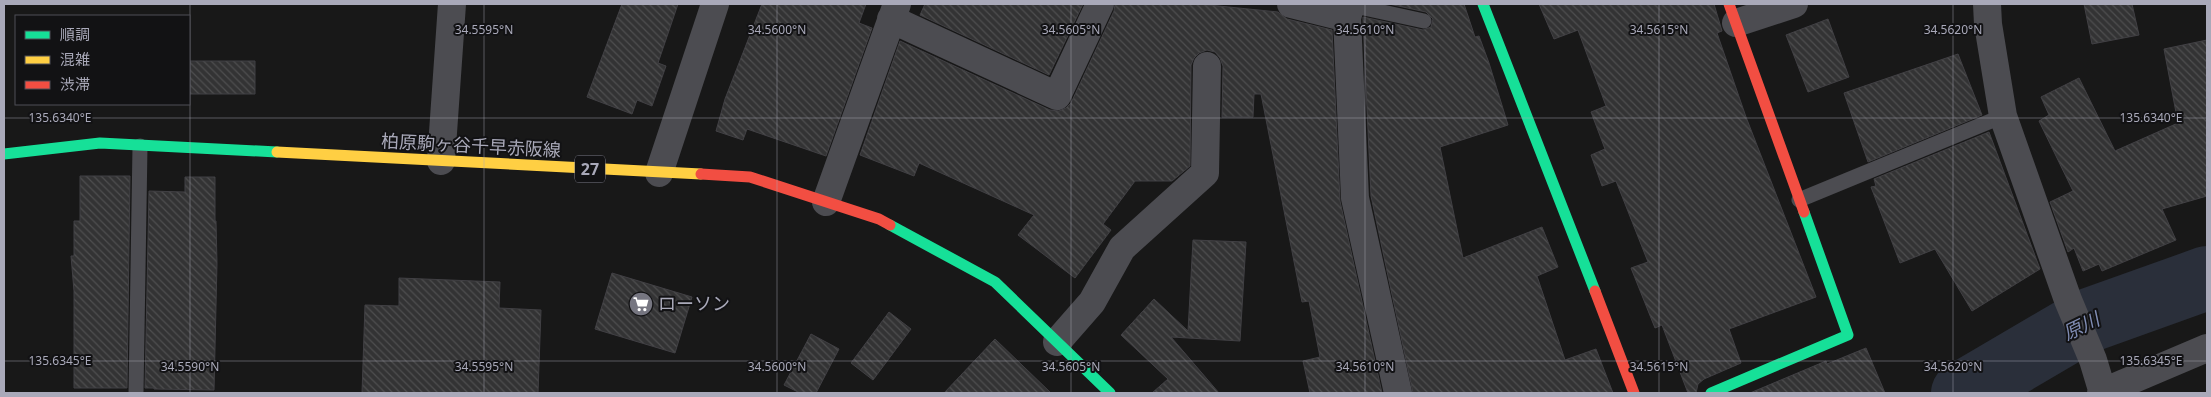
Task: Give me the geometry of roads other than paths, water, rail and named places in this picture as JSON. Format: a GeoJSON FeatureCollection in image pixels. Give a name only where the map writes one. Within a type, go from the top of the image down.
{"type":"FeatureCollection","features":[{"type":"Feature","properties":{"kind":"main road"},"geometry":{"type":"LineString","coordinates":[[1483,4],[1634,393]]}},
{"type":"Feature","properties":{"kind":"main road"},"geometry":{"type":"LineString","coordinates":[[1711,393],[1848,336],[1732,14]]}},
{"type":"Feature","properties":{"kind":"main road","name":"柏原駒ヶ谷千早赤阪線"},"geometry":{"type":"LineString","coordinates":[[4,154],[100,144],[750,177],[879,219],[995,282],[1110,393]]}},
{"type":"Feature","properties":{"kind":"street"},"geometry":{"type":"LineString","coordinates":[[441,162],[452,4]]}},
{"type":"Feature","properties":{"kind":"street"},"geometry":{"type":"LineString","coordinates":[[659,173],[715,4]]}},
{"type":"Feature","properties":{"kind":"street"},"geometry":{"type":"LineString","coordinates":[[826,202],[894,11],[1057,96],[1100,4]]}},
{"type":"Feature","properties":{"kind":"street"},"geometry":{"type":"LineString","coordinates":[[1291,4],[1349,9],[1355,198],[1398,393]]}},
{"type":"Feature","properties":{"kind":"street"},"geometry":{"type":"LineString","coordinates":[[1732,14],[1794,4]]}},
{"type":"Feature","properties":{"kind":"street"},"geometry":{"type":"LineString","coordinates":[[1987,4],[1988,24],[2003,116],[2068,300],[2093,360],[2102,393],[2207,348]]}},
{"type":"Feature","properties":{"kind":"street"},"geometry":{"type":"LineString","coordinates":[[1057,342],[1092,302],[1122,248],[1205,173],[1207,66]]}},
{"type":"Feature","properties":{"kind":"lane"},"geometry":{"type":"LineString","coordinates":[[1349,9],[1424,22]]}},
{"type":"Feature","properties":{"kind":"lane"},"geometry":{"type":"LineString","coordinates":[[1799,200],[2003,116]]}},
{"type":"Feature","properties":{"kind":"lane"},"geometry":{"type":"LineString","coordinates":[[136,393],[140,146]]}},
{"type":"Feature","properties":{"kind":"waterway","name":"原川"},"geometry":{"type":"LineString","coordinates":[[1963,393],[2084,322],[2207,278]]}},
{"type":"Feature","properties":{"kind":"place","name":"ローソン"},"geometry":{"type":"Point","coordinates":[641,304]}}]}
